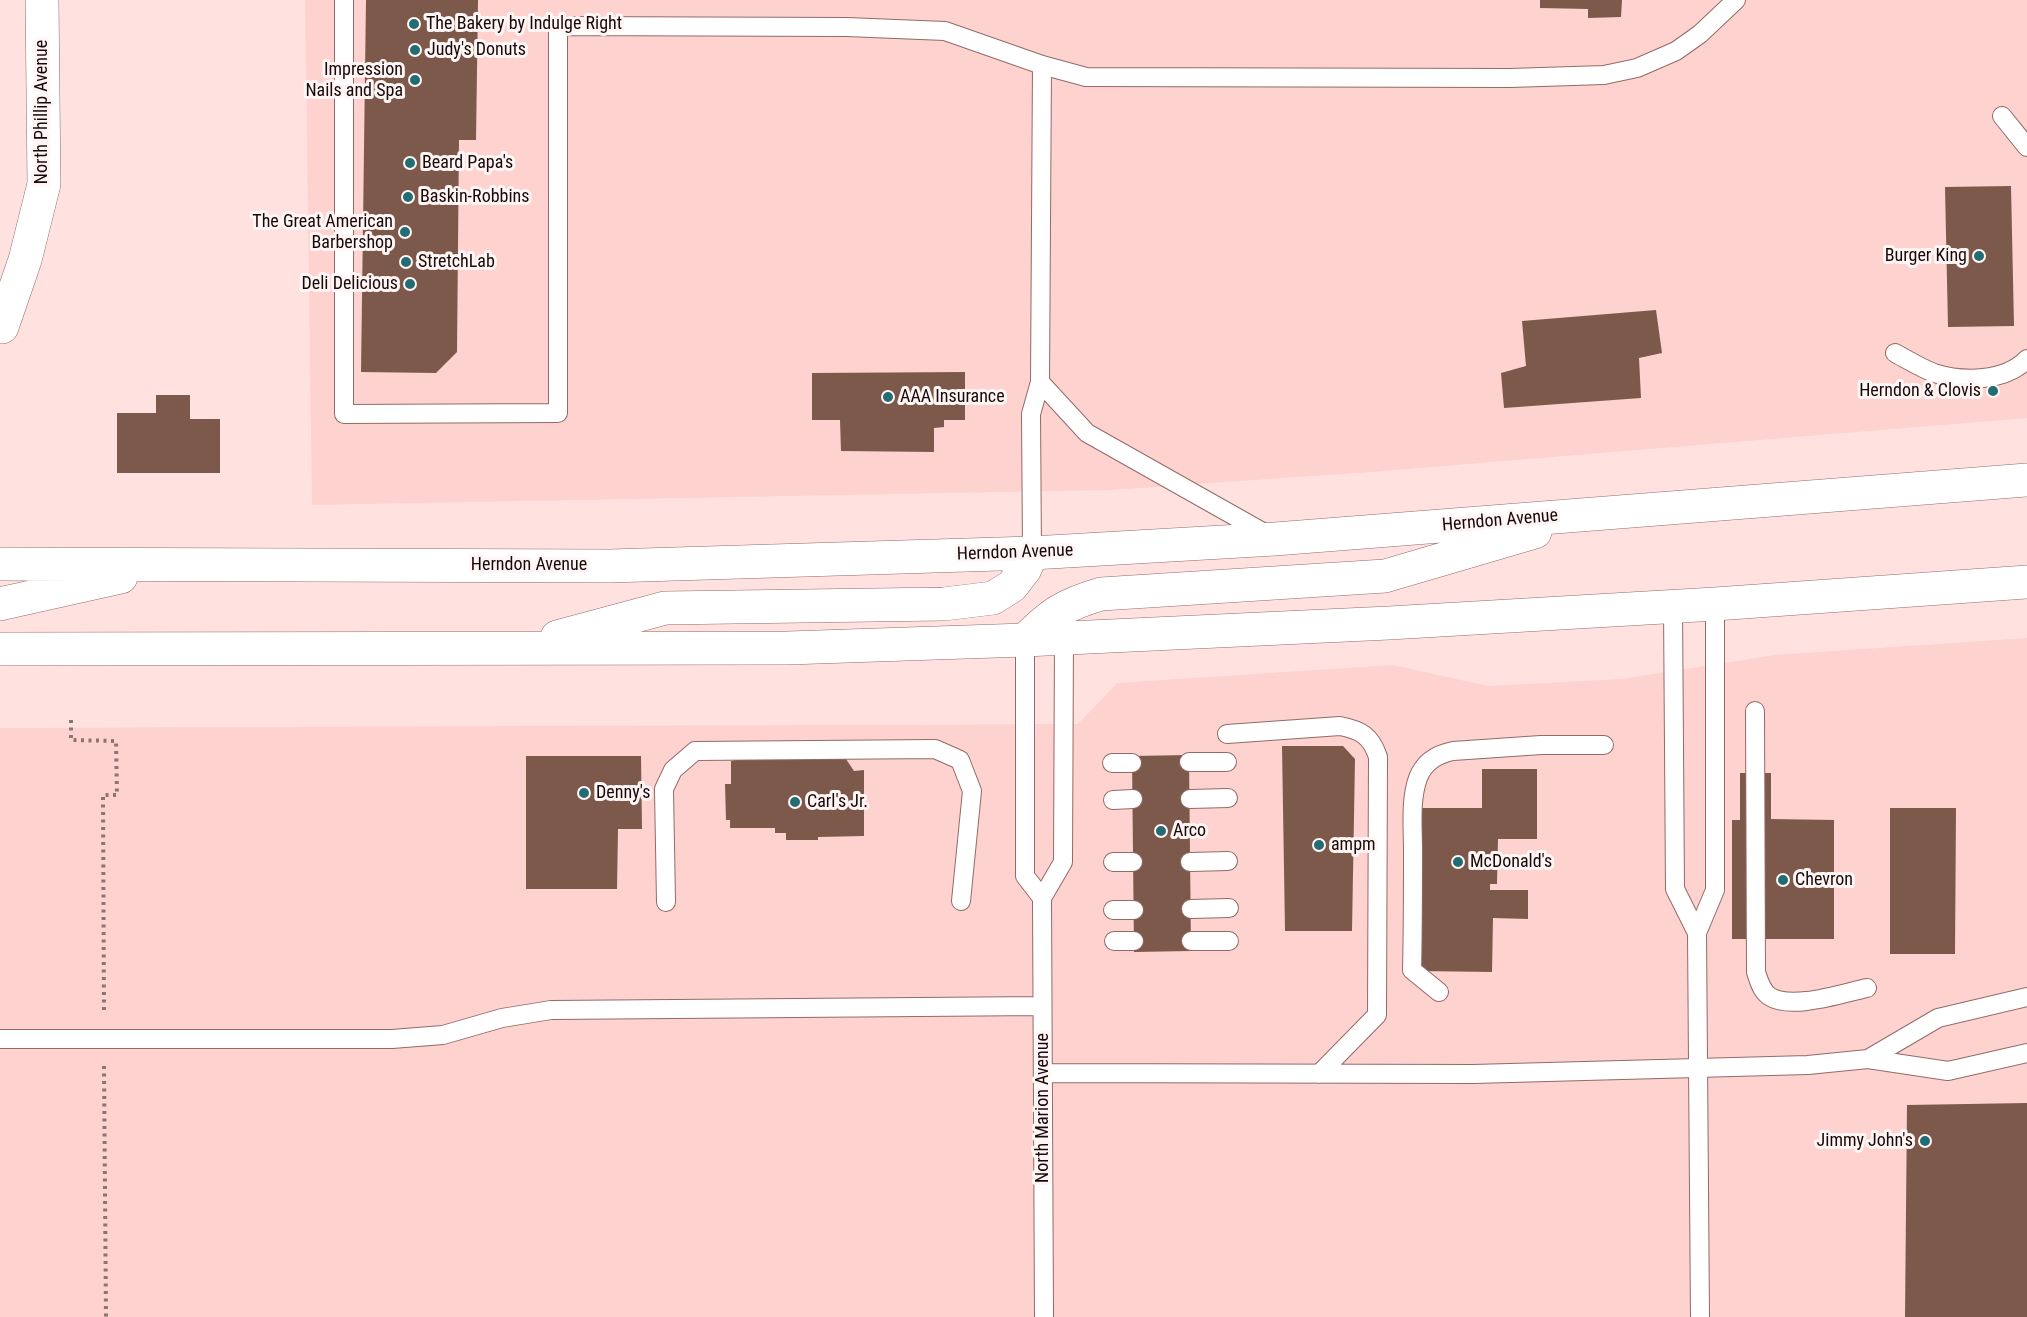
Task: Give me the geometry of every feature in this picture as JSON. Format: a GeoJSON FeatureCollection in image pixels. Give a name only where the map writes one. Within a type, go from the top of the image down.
{"type":"FeatureCollection","features":[{"type":"Feature","properties":{"kind":"main road","name":"North Phillip Avenue"},"geometry":{"type":"LineString","coordinates":[[2,327],[25,260],[44,184],[42,0]]}},
{"type":"Feature","properties":{"kind":"main road","name":"Herndon Avenue"},"geometry":{"type":"LineString","coordinates":[[0,564],[610,566],[1032,553],[1275,539],[2027,480]]}},
{"type":"Feature","properties":{"kind":"main road"},"geometry":{"type":"LineString","coordinates":[[1024,640],[1039,624],[1059,609],[1101,594],[1385,576],[1603,512]]}},
{"type":"Feature","properties":{"kind":"main road"},"geometry":{"type":"LineString","coordinates":[[512,649],[665,608],[945,604],[993,598],[1012,586],[1025,569],[1032,553]]}},
{"type":"Feature","properties":{"kind":"main road"},"geometry":{"type":"LineString","coordinates":[[0,604],[176,564]]}},
{"type":"Feature","properties":{"kind":"main road"},"geometry":{"type":"LineString","coordinates":[[0,649],[788,648],[1024,640],[1716,604],[2027,582]]}},
{"type":"Feature","properties":{"kind":"lane"},"geometry":{"type":"LineString","coordinates":[[344,0],[344,414],[558,413],[558,26],[847,27],[945,31],[1042,65],[1086,77],[1510,78],[1604,75],[1637,68],[1676,51],[1700,34],[1736,0]]}},
{"type":"Feature","properties":{"kind":"lane"},"geometry":{"type":"LineString","coordinates":[[1032,553],[1031,414],[1040,382],[1042,65]]}},
{"type":"Feature","properties":{"kind":"lane"},"geometry":{"type":"LineString","coordinates":[[2002,116],[2027,147]]}},
{"type":"Feature","properties":{"kind":"lane"},"geometry":{"type":"LineString","coordinates":[[1895,353],[1932,372],[1956,378],[2001,376],[2019,367],[2027,358]]}},
{"type":"Feature","properties":{"kind":"lane"},"geometry":{"type":"LineString","coordinates":[[1040,382],[1087,433],[1275,539]]}},
{"type":"Feature","properties":{"kind":"lane"},"geometry":{"type":"LineString","coordinates":[[1696,933],[1715,890],[1716,604]]}},
{"type":"Feature","properties":{"kind":"lane"},"geometry":{"type":"LineString","coordinates":[[1673,606],[1675,889],[1696,933],[1700,1317]]}},
{"type":"Feature","properties":{"kind":"lane"},"geometry":{"type":"LineString","coordinates":[[1024,640],[1026,876],[1042,898],[1063,862],[1064,638]]}},
{"type":"Feature","properties":{"kind":"lane"},"geometry":{"type":"LineString","coordinates":[[1755,711],[1756,972],[1760,986],[1769,996],[1791,1002],[1867,988]]}},
{"type":"Feature","properties":{"kind":"lane"},"geometry":{"type":"LineString","coordinates":[[1227,734],[1340,726],[1354,729],[1364,735],[1373,743],[1378,757],[1377,1015],[1319,1074]]}},
{"type":"Feature","properties":{"kind":"lane"},"geometry":{"type":"LineString","coordinates":[[1439,992],[1412,970],[1413,813],[1418,776],[1432,759],[1442,753],[1453,751],[1562,744],[1604,745]]}},
{"type":"Feature","properties":{"kind":"lane"},"geometry":{"type":"LineString","coordinates":[[666,902],[664,789],[674,770],[695,751],[923,749],[935,749],[960,760],[972,791],[962,901]]}},
{"type":"Feature","properties":{"kind":"lane"},"geometry":{"type":"LineString","coordinates":[[1189,762],[1227,762]]}},
{"type":"Feature","properties":{"kind":"lane"},"geometry":{"type":"LineString","coordinates":[[1112,763],[1132,763]]}},
{"type":"Feature","properties":{"kind":"lane"},"geometry":{"type":"LineString","coordinates":[[1190,799],[1228,798]]}},
{"type":"Feature","properties":{"kind":"lane"},"geometry":{"type":"LineString","coordinates":[[1113,800],[1133,799]]}},
{"type":"Feature","properties":{"kind":"lane"},"geometry":{"type":"LineString","coordinates":[[1190,862],[1228,861]]}},
{"type":"Feature","properties":{"kind":"lane"},"geometry":{"type":"LineString","coordinates":[[1113,862],[1133,862]]}},
{"type":"Feature","properties":{"kind":"lane","name":"North Marion Avenue"},"geometry":{"type":"LineString","coordinates":[[1042,898],[1044,1317]]}},
{"type":"Feature","properties":{"kind":"lane"},"geometry":{"type":"LineString","coordinates":[[1191,909],[1229,908]]}},
{"type":"Feature","properties":{"kind":"lane"},"geometry":{"type":"LineString","coordinates":[[1113,910],[1134,910]]}},
{"type":"Feature","properties":{"kind":"lane"},"geometry":{"type":"LineString","coordinates":[[1114,941],[1134,941]]}},
{"type":"Feature","properties":{"kind":"lane"},"geometry":{"type":"LineString","coordinates":[[1191,941],[1229,941]]}},
{"type":"Feature","properties":{"kind":"lane"},"geometry":{"type":"LineString","coordinates":[[1868,1059],[1938,1018],[2027,998]]}},
{"type":"Feature","properties":{"kind":"lane"},"geometry":{"type":"LineString","coordinates":[[0,1039],[392,1039],[443,1035],[502,1018],[551,1010],[1042,1006]]}},
{"type":"Feature","properties":{"kind":"lane"},"geometry":{"type":"LineString","coordinates":[[1043,1073],[1484,1074],[1808,1065],[1868,1059],[1948,1071],[2027,1053]]}},
{"type":"Feature","properties":{"kind":"path"},"geometry":{"type":"LineString","coordinates":[[71,720],[71,740],[116,741],[117,795],[103,795],[106,1317]]}},
{"type":"Feature","properties":{"kind":"shaded area"},"geometry":{"type":"Polygon","coordinates":[[[305,0],[2027,0],[2027,418],[1371,472],[1110,490],[312,505],[305,0]]]}},
{"type":"Feature","properties":{"kind":"shaded area"},"geometry":{"type":"Polygon","coordinates":[[[2027,638],[2027,1317],[0,1317],[0,728],[1078,724],[1117,683],[1393,665],[1488,686],[1622,679],[1775,655],[2027,638]]]}},
{"type":"Feature","properties":{"kind":"building"},"geometry":{"type":"Polygon","coordinates":[[[366,0],[478,0],[476,140],[459,140],[457,352],[436,373],[361,372],[366,0]]]}},
{"type":"Feature","properties":{"kind":"building"},"geometry":{"type":"Polygon","coordinates":[[[1540,0],[1622,0],[1621,17],[1588,18],[1588,9],[1540,8],[1540,0]]]}},
{"type":"Feature","properties":{"kind":"building","name":"Burger King"},"geometry":{"type":"Polygon","coordinates":[[[2011,186],[2014,326],[1948,327],[1945,187],[2011,186]]]}},
{"type":"Feature","properties":{"kind":"building"},"geometry":{"type":"Polygon","coordinates":[[[1656,310],[1662,353],[1639,358],[1641,398],[1504,408],[1501,373],[1526,366],[1522,321],[1656,310]]]}},
{"type":"Feature","properties":{"kind":"building","name":"AAA Insurance"},"geometry":{"type":"Polygon","coordinates":[[[965,372],[965,420],[944,420],[944,427],[934,428],[934,452],[841,451],[840,420],[812,420],[812,373],[965,372]]]}},
{"type":"Feature","properties":{"kind":"building"},"geometry":{"type":"Polygon","coordinates":[[[156,395],[190,395],[190,419],[220,419],[220,473],[117,473],[117,413],[156,413],[156,395]]]}},
{"type":"Feature","properties":{"kind":"building","name":"ampm"},"geometry":{"type":"Polygon","coordinates":[[[1282,746],[1343,746],[1355,759],[1352,931],[1285,931],[1282,746]]]}},
{"type":"Feature","properties":{"kind":"building","name":"Carl's Jr."},"geometry":{"type":"Polygon","coordinates":[[[736,755],[807,755],[807,759],[846,759],[854,771],[864,770],[864,836],[786,840],[786,833],[775,833],[775,828],[730,828],[730,820],[726,820],[725,784],[731,784],[731,761],[736,760],[736,755]]]}},
{"type":"Feature","properties":{"kind":"building","name":"Arco"},"geometry":{"type":"Polygon","coordinates":[[[1189,755],[1191,951],[1134,952],[1132,756],[1189,755]]]}},
{"type":"Feature","properties":{"kind":"building","name":"Denny's"},"geometry":{"type":"Polygon","coordinates":[[[526,756],[641,756],[642,829],[618,829],[617,889],[526,889],[526,756]]]}},
{"type":"Feature","properties":{"kind":"building","name":"McDonald's"},"geometry":{"type":"Polygon","coordinates":[[[1482,769],[1537,769],[1537,839],[1498,839],[1497,884],[1490,884],[1490,890],[1528,890],[1528,919],[1493,918],[1492,972],[1418,971],[1420,808],[1482,808],[1482,769]]]}},
{"type":"Feature","properties":{"kind":"building","name":"Chevron"},"geometry":{"type":"Polygon","coordinates":[[[1740,773],[1771,773],[1771,819],[1834,820],[1834,939],[1732,939],[1732,820],[1740,820],[1740,773]]]}},
{"type":"Feature","properties":{"kind":"building","name":"Chevron"},"geometry":{"type":"Polygon","coordinates":[[[1890,808],[1956,808],[1955,954],[1890,954],[1890,808]]]}},
{"type":"Feature","properties":{"kind":"building"},"geometry":{"type":"Polygon","coordinates":[[[2027,1103],[2027,1317],[1905,1317],[1907,1105],[2027,1103]]]}},
{"type":"Feature","properties":{"kind":"place","name":"The Bakery by Indulge Right"},"geometry":{"type":"Point","coordinates":[414,24]}},
{"type":"Feature","properties":{"kind":"place","name":"Judy's Donuts"},"geometry":{"type":"Point","coordinates":[415,50]}},
{"type":"Feature","properties":{"kind":"place","name":"Impression Nails and Spa"},"geometry":{"type":"Point","coordinates":[415,80]}},
{"type":"Feature","properties":{"kind":"place","name":"Beard Papa's"},"geometry":{"type":"Point","coordinates":[410,163]}},
{"type":"Feature","properties":{"kind":"place","name":"Baskin-Robbins"},"geometry":{"type":"Point","coordinates":[408,197]}},
{"type":"Feature","properties":{"kind":"place","name":"The Great American Barbershop"},"geometry":{"type":"Point","coordinates":[405,232]}},
{"type":"Feature","properties":{"kind":"place","name":"Burger King"},"geometry":{"type":"Point","coordinates":[1979,256]}},
{"type":"Feature","properties":{"kind":"place","name":"StretchLab"},"geometry":{"type":"Point","coordinates":[406,262]}},
{"type":"Feature","properties":{"kind":"place","name":"Deli Delicious"},"geometry":{"type":"Point","coordinates":[410,284]}},
{"type":"Feature","properties":{"kind":"place","name":"Herndon & Clovis"},"geometry":{"type":"Point","coordinates":[1993,391]}},
{"type":"Feature","properties":{"kind":"place","name":"AAA Insurance"},"geometry":{"type":"Point","coordinates":[888,397]}},
{"type":"Feature","properties":{"kind":"place","name":"Denny's"},"geometry":{"type":"Point","coordinates":[584,793]}},
{"type":"Feature","properties":{"kind":"place","name":"Carl's Jr."},"geometry":{"type":"Point","coordinates":[795,802]}},
{"type":"Feature","properties":{"kind":"place","name":"Arco"},"geometry":{"type":"Point","coordinates":[1161,831]}},
{"type":"Feature","properties":{"kind":"place","name":"ampm"},"geometry":{"type":"Point","coordinates":[1319,845]}},
{"type":"Feature","properties":{"kind":"place","name":"McDonald's"},"geometry":{"type":"Point","coordinates":[1458,862]}},
{"type":"Feature","properties":{"kind":"place","name":"Chevron"},"geometry":{"type":"Point","coordinates":[1783,880]}},
{"type":"Feature","properties":{"kind":"place","name":"Jimmy John's"},"geometry":{"type":"Point","coordinates":[1925,1141]}}]}
